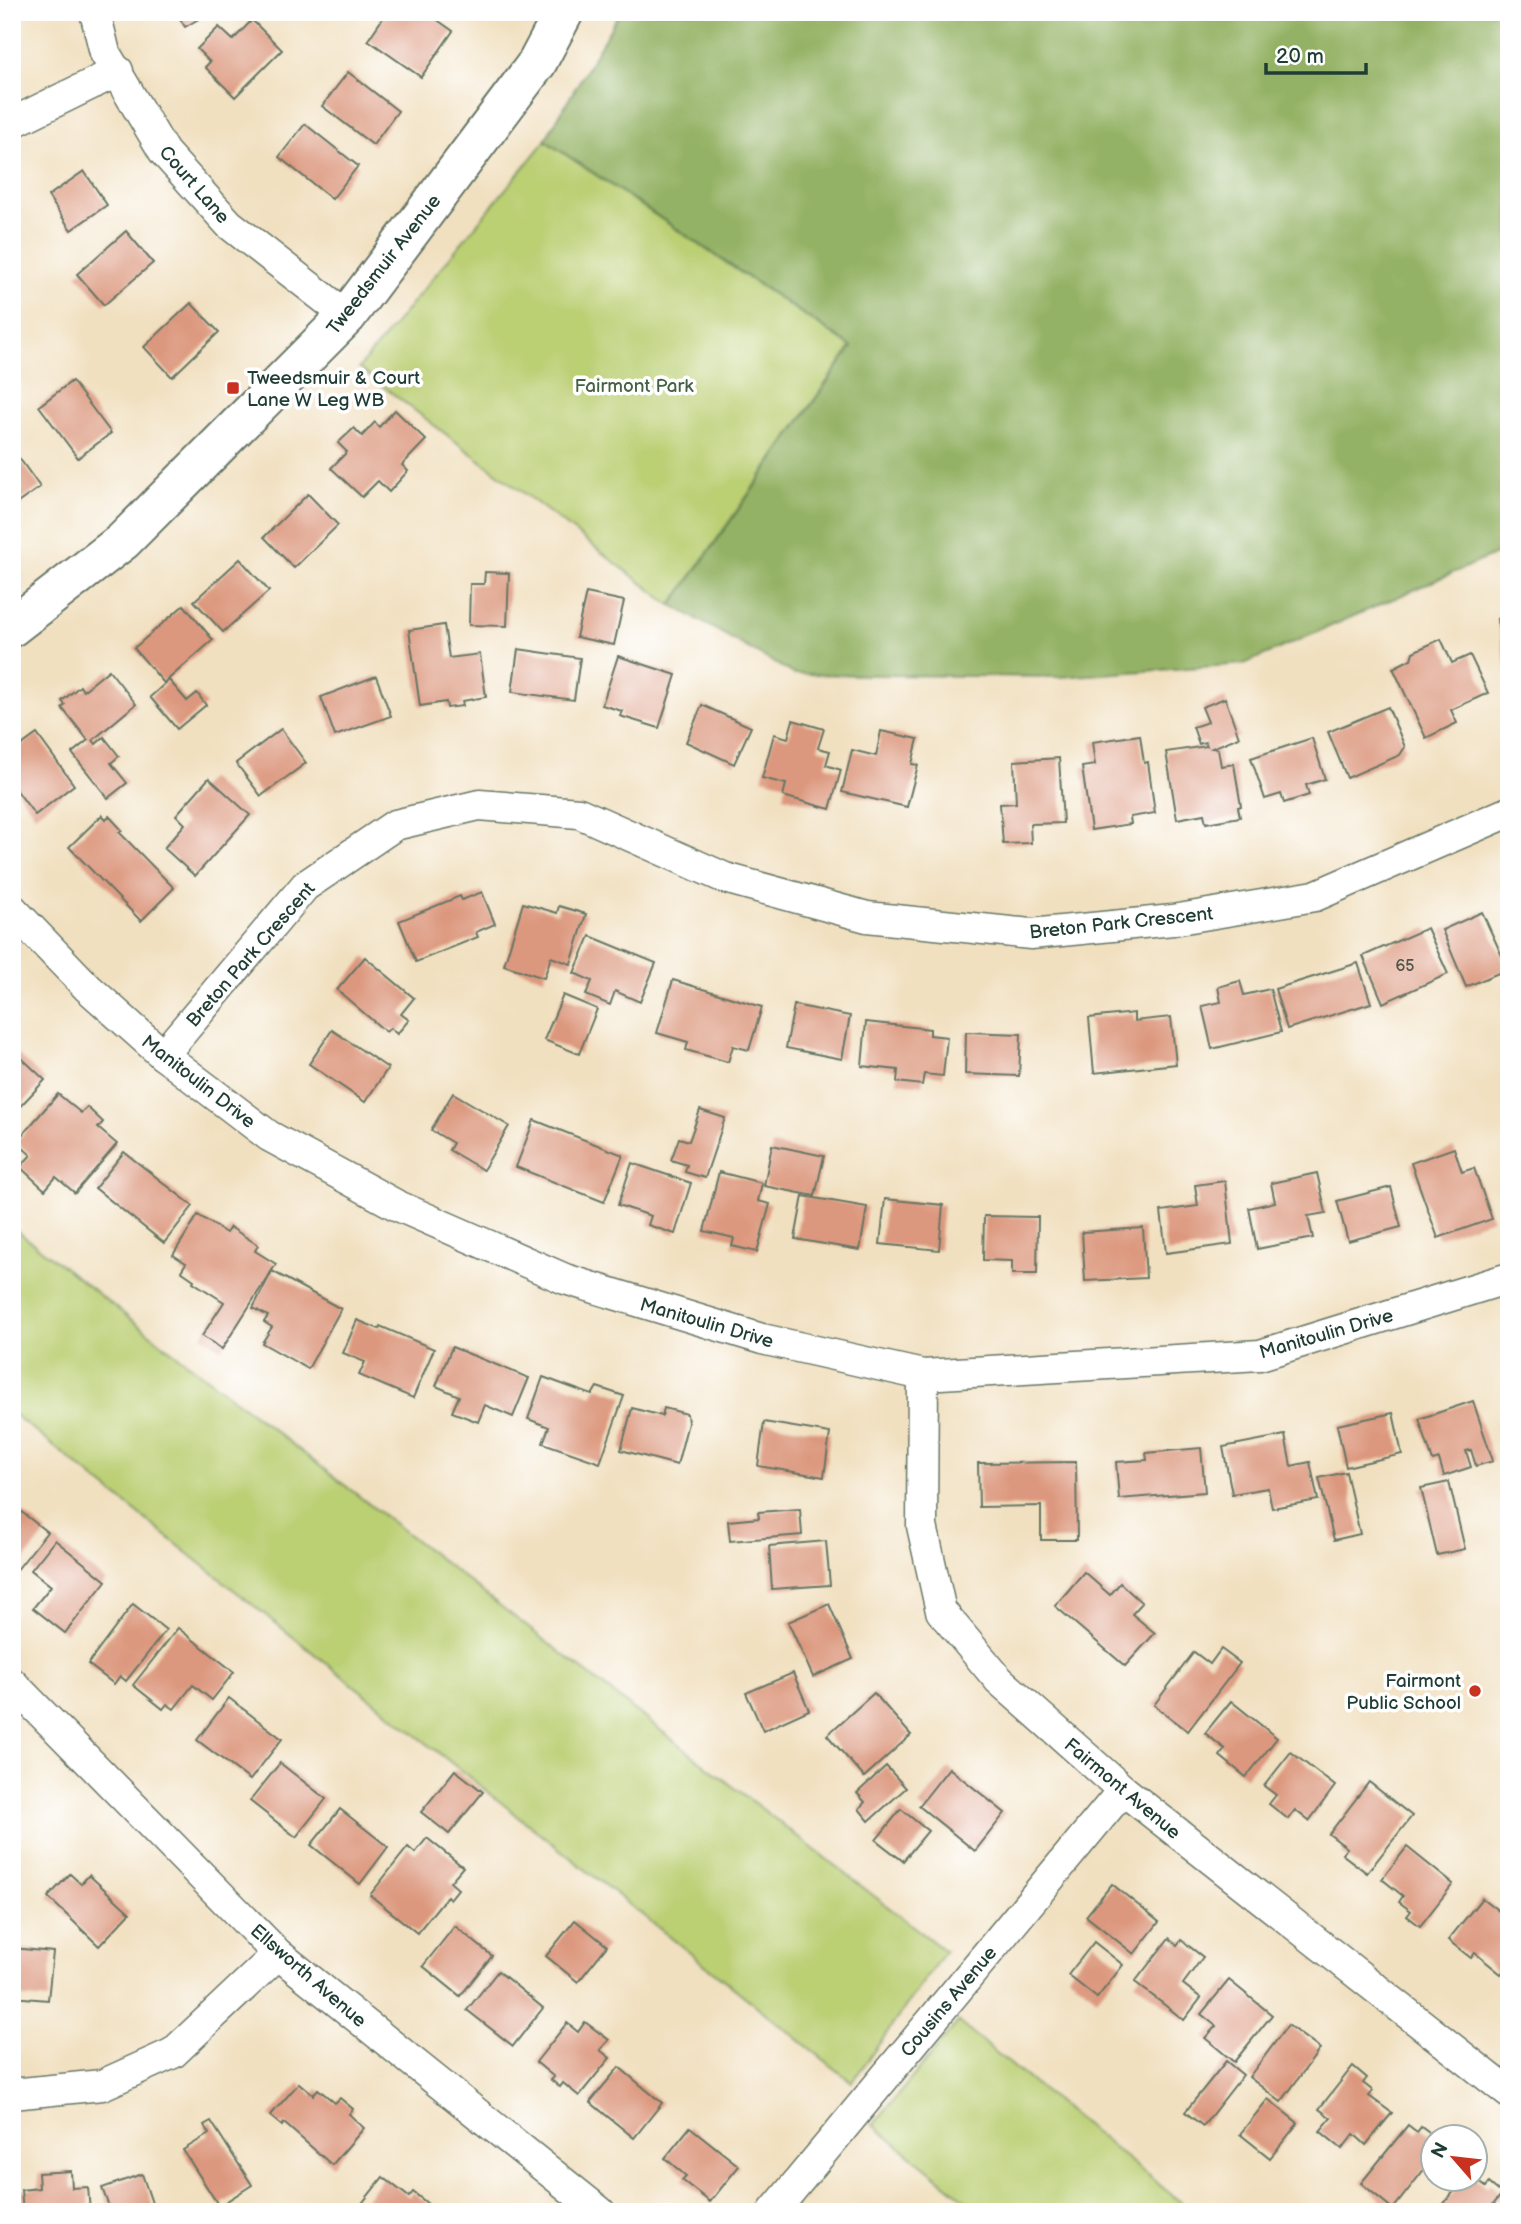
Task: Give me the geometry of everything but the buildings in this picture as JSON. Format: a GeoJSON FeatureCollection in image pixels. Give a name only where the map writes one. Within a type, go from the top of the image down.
{"type":"FeatureCollection","features":[{"type":"Feature","properties":{"kind":"street","name":"Court Lane"},"geometry":{"type":"LineString","coordinates":[[95,12],[105,53],[164,152],[229,224],[347,316]]}},
{"type":"Feature","properties":{"kind":"street","name":"Tweedsmuir Avenue"},"geometry":{"type":"LineString","coordinates":[[12,627],[123,541],[347,316],[537,63],[564,12]]}},
{"type":"Feature","properties":{"kind":"street"},"geometry":{"type":"LineString","coordinates":[[12,123],[118,71]]}},
{"type":"Feature","properties":{"kind":"street","name":"Breton Park Crescent"},"geometry":{"type":"LineString","coordinates":[[163,1055],[305,887],[395,825],[479,805],[579,813],[725,878],[867,917],[1031,934],[1173,920],[1315,896],[1509,812]]}},
{"type":"Feature","properties":{"kind":"street","name":"Manitoulin Drive"},"geometry":{"type":"LineString","coordinates":[[12,909],[88,988],[163,1055],[269,1136],[396,1205],[565,1279],[762,1339],[923,1376],[1260,1355],[1509,1278]]}},
{"type":"Feature","properties":{"kind":"street","name":"Fairmont Avenue"},"geometry":{"type":"LineString","coordinates":[[923,1376],[922,1526],[941,1611],[999,1680],[1123,1790],[1509,2093]]}},
{"type":"Feature","properties":{"kind":"street","name":"Ellsworth Avenue"},"geometry":{"type":"LineString","coordinates":[[12,1683],[278,1954],[600,2212]]}},
{"type":"Feature","properties":{"kind":"street","name":"Cousins Avenue"},"geometry":{"type":"LineString","coordinates":[[773,2212],[1123,1790]]}},
{"type":"Feature","properties":{"kind":"street"},"geometry":{"type":"LineString","coordinates":[[12,2094],[102,2085],[173,2053],[278,1954]]}},
{"type":"Feature","properties":{"kind":"green space"},"geometry":{"type":"Polygon","coordinates":[[[620,12],[1509,12],[1509,553],[1496,554],[1244,664],[1059,677],[794,674],[672,605],[852,347],[545,140],[620,12]]]}},
{"type":"Feature","properties":{"kind":"green space","name":"Fairmont Park"},"geometry":{"type":"Polygon","coordinates":[[[545,141],[851,347],[671,605],[359,368],[545,141]]]}},
{"type":"Feature","properties":{"kind":"green space"},"geometry":{"type":"Polygon","coordinates":[[[12,1227],[945,1951],[852,2082],[12,1413],[12,1227]]]}},
{"type":"Feature","properties":{"kind":"green space"},"geometry":{"type":"Polygon","coordinates":[[[958,2022],[1193,2212],[981,2212],[873,2125],[958,2022]]]}},
{"type":"Feature","properties":{"kind":"place","name":"Tweedsmuir & Court Lane W Leg WB"},"geometry":{"type":"Point","coordinates":[233,388]}},
{"type":"Feature","properties":{"kind":"place","name":"Fairmont Public School"},"geometry":{"type":"Point","coordinates":[1475,1691]}}]}
